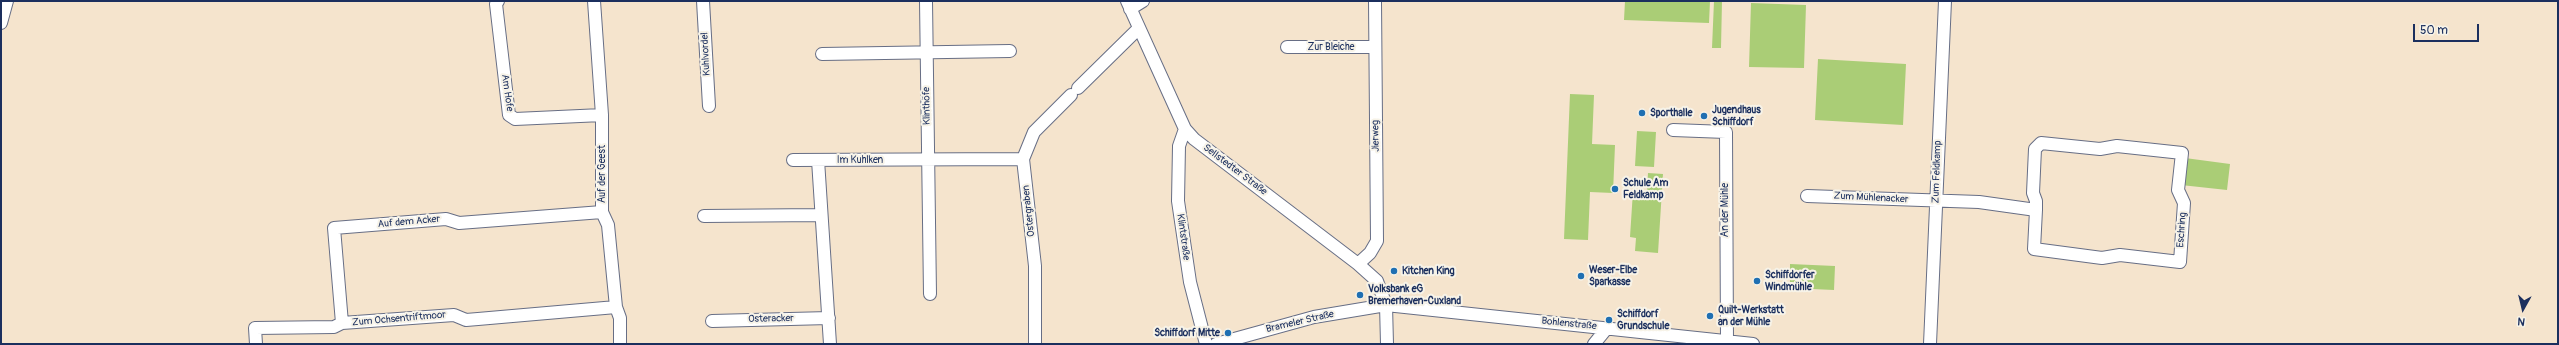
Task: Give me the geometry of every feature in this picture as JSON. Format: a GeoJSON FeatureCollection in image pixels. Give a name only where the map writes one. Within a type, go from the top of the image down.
{"type":"FeatureCollection","features":[{"type":"Feature","properties":{"kind":"street"},"geometry":{"type":"LineString","coordinates":[[1,23],[7,1]]}},
{"type":"Feature","properties":{"kind":"street","name":"Am Hofe"},"geometry":{"type":"LineString","coordinates":[[498,1],[496,4],[509,115],[515,119],[602,114]]}},
{"type":"Feature","properties":{"kind":"street","name":"Auf der Geest"},"geometry":{"type":"LineString","coordinates":[[594,1],[602,114],[602,212],[608,225],[616,307],[620,318],[620,344]]}},
{"type":"Feature","properties":{"kind":"street","name":"Kuhlvordel"},"geometry":{"type":"LineString","coordinates":[[703,1],[710,106]]}},
{"type":"Feature","properties":{"kind":"street","name":"Klinthöfe"},"geometry":{"type":"LineString","coordinates":[[926,1],[928,160]]}},
{"type":"Feature","properties":{"kind":"street"},"geometry":{"type":"LineString","coordinates":[[1129,5],[1143,1]]}},
{"type":"Feature","properties":{"kind":"street","name":"Jierweg"},"geometry":{"type":"LineString","coordinates":[[1358,264],[1370,253],[1377,242],[1375,1]]}},
{"type":"Feature","properties":{"kind":"street","name":"Zum Feldkamp"},"geometry":{"type":"LineString","coordinates":[[1930,344],[1945,1]]}},
{"type":"Feature","properties":{"kind":"street","name":"Sellstedter Straße"},"geometry":{"type":"LineString","coordinates":[[1129,5],[1138,29],[1185,129],[1194,139],[1358,264],[1377,281],[1386,305],[1387,344]]}},
{"type":"Feature","properties":{"kind":"street","name":"Ostergraben"},"geometry":{"type":"LineString","coordinates":[[1035,344],[1035,266],[1023,159],[1034,132],[1138,29]]}},
{"type":"Feature","properties":{"kind":"street","name":"Zur Bleiche"},"geometry":{"type":"LineString","coordinates":[[1287,47],[1375,47]]}},
{"type":"Feature","properties":{"kind":"street"},"geometry":{"type":"LineString","coordinates":[[822,54],[1010,51]]}},
{"type":"Feature","properties":{"kind":"street","name":"Klintstraße"},"geometry":{"type":"LineString","coordinates":[[1185,129],[1179,146],[1179,209],[1190,282],[1206,344]]}},
{"type":"Feature","properties":{"kind":"street","name":"An der Mühle"},"geometry":{"type":"LineString","coordinates":[[1673,130],[1726,132],[1727,341]]}},
{"type":"Feature","properties":{"kind":"street","name":"Eschring"},"geometry":{"type":"LineString","coordinates":[[2041,143],[2100,149],[2117,146],[2182,153],[2178,190],[2184,203],[2180,262],[2120,256],[2102,258],[2034,249],[2036,210],[2036,201],[2033,193],[2035,148],[2041,143]]}},
{"type":"Feature","properties":{"kind":"street","name":"Im Kuhlken"},"geometry":{"type":"LineString","coordinates":[[793,160],[1023,159]]}},
{"type":"Feature","properties":{"kind":"street"},"geometry":{"type":"LineString","coordinates":[[818,160],[825,293],[829,318],[830,344]]}},
{"type":"Feature","properties":{"kind":"street"},"geometry":{"type":"LineString","coordinates":[[928,160],[930,294]]}},
{"type":"Feature","properties":{"kind":"street","name":"Zum Mühlenacker"},"geometry":{"type":"LineString","coordinates":[[1807,196],[1936,201]]}},
{"type":"Feature","properties":{"kind":"street"},"geometry":{"type":"LineString","coordinates":[[1936,201],[1979,202],[2036,210]]}},
{"type":"Feature","properties":{"kind":"street","name":"Auf dem Acker"},"geometry":{"type":"LineString","coordinates":[[342,323],[334,228],[446,219],[460,223],[470,223],[602,212]]}},
{"type":"Feature","properties":{"kind":"street"},"geometry":{"type":"LineString","coordinates":[[704,216],[821,215]]}},
{"type":"Feature","properties":{"kind":"street","name":"Bohlenstraße"},"geometry":{"type":"LineString","coordinates":[[1386,305],[1606,328],[1653,339],[1727,341],[1753,344]]}},
{"type":"Feature","properties":{"kind":"street","name":"Brameler Straße"},"geometry":{"type":"LineString","coordinates":[[1216,344],[1314,317],[1386,305]]}},
{"type":"Feature","properties":{"kind":"street","name":"Zum Ochsentriftmoor"},"geometry":{"type":"LineString","coordinates":[[256,344],[255,328],[334,327],[342,323],[454,314],[466,320],[616,307]]}},
{"type":"Feature","properties":{"kind":"street","name":"Osteracker"},"geometry":{"type":"LineString","coordinates":[[712,321],[829,318]]}},
{"type":"Feature","properties":{"kind":"street"},"geometry":{"type":"LineString","coordinates":[[1594,344],[1606,328]]}},
{"type":"Feature","properties":{"kind":"green space"},"geometry":{"type":"Polygon","coordinates":[[[1625,1],[1710,1],[1709,23],[1624,20],[1625,1]]]}},
{"type":"Feature","properties":{"kind":"green space"},"geometry":{"type":"Polygon","coordinates":[[[1714,1],[1722,1],[1721,48],[1712,48],[1714,1]]]}},
{"type":"Feature","properties":{"kind":"green space"},"geometry":{"type":"Polygon","coordinates":[[[1751,3],[1806,5],[1804,68],[1749,67],[1751,3]]]}},
{"type":"Feature","properties":{"kind":"green space"},"geometry":{"type":"Polygon","coordinates":[[[1818,59],[1906,64],[1903,125],[1815,120],[1818,59]]]}},
{"type":"Feature","properties":{"kind":"green space"},"geometry":{"type":"Polygon","coordinates":[[[1570,94],[1594,95],[1592,144],[1615,145],[1613,193],[1590,192],[1588,240],[1564,239],[1570,94]]]}},
{"type":"Feature","properties":{"kind":"green space"},"geometry":{"type":"Polygon","coordinates":[[[1637,131],[1656,132],[1654,167],[1635,166],[1637,131]]]}},
{"type":"Feature","properties":{"kind":"green space"},"geometry":{"type":"Polygon","coordinates":[[[2185,158],[2230,164],[2227,190],[2181,185],[2185,158]]]}},
{"type":"Feature","properties":{"kind":"green space"},"geometry":{"type":"Polygon","coordinates":[[[1648,173],[1663,174],[1658,253],[1635,251],[1636,238],[1630,237],[1633,191],[1647,192],[1648,173]]]}},
{"type":"Feature","properties":{"kind":"green space"},"geometry":{"type":"Polygon","coordinates":[[[1790,264],[1835,266],[1834,290],[1812,289],[1812,283],[1790,282],[1790,264]]]}},
{"type":"Feature","properties":{"kind":"place","name":"Sporthalle"},"geometry":{"type":"Point","coordinates":[1642,113]}},
{"type":"Feature","properties":{"kind":"place","name":"Jugendhaus Schiffdorf"},"geometry":{"type":"Point","coordinates":[1704,116]}},
{"type":"Feature","properties":{"kind":"place","name":"Schule Am Feldkamp"},"geometry":{"type":"Point","coordinates":[1615,189]}},
{"type":"Feature","properties":{"kind":"place","name":"Kitchen King"},"geometry":{"type":"Point","coordinates":[1394,271]}},
{"type":"Feature","properties":{"kind":"place","name":"Weser-Elbe Sparkasse"},"geometry":{"type":"Point","coordinates":[1581,276]}},
{"type":"Feature","properties":{"kind":"place","name":"Schiffdorfer Windmühle"},"geometry":{"type":"Point","coordinates":[1757,281]}},
{"type":"Feature","properties":{"kind":"place","name":"Volksbank eG Bremerhaven-Cuxland"},"geometry":{"type":"Point","coordinates":[1360,295]}},
{"type":"Feature","properties":{"kind":"place","name":"Quilt-Werkstatt an der Mühle"},"geometry":{"type":"Point","coordinates":[1710,316]}},
{"type":"Feature","properties":{"kind":"place","name":"Schiffdorf Grundschule"},"geometry":{"type":"Point","coordinates":[1609,320]}},
{"type":"Feature","properties":{"kind":"place","name":"Schiffdorf Mitte"},"geometry":{"type":"Point","coordinates":[1228,333]}}]}
